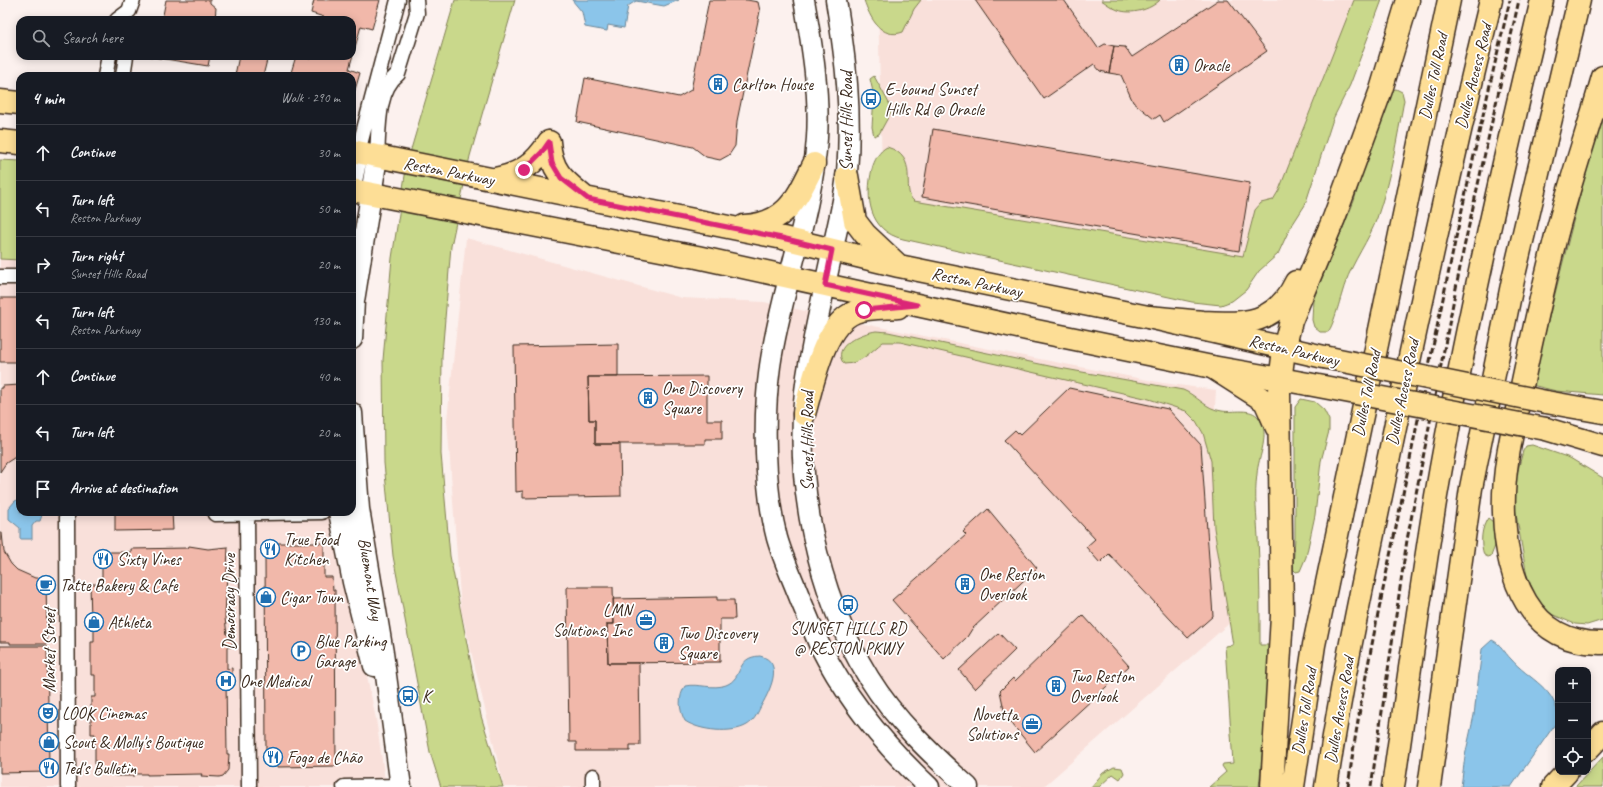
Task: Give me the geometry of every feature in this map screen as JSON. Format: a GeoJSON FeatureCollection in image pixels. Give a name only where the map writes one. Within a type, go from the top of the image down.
{"type":"FeatureCollection","features":[{"type":"Feature","properties":{"kind":"main road","name":"Sunset Hills Road"},"geometry":{"type":"LineString","coordinates":[[804,0],[810,30],[818,105],[818,138],[799,241],[772,357],[767,398],[768,470],[777,538],[789,571],[820,644],[842,683],[884,741],[929,787]]}},
{"type":"Feature","properties":{"kind":"main road","name":"Sunset Hills Road"},"geometry":{"type":"LineString","coordinates":[[836,0],[849,89],[849,132],[846,176],[807,379],[804,414],[805,481],[811,524],[824,581],[843,630],[869,678],[899,718],[939,761],[968,787]]}},
{"type":"Feature","properties":{"kind":"main road"},"geometry":{"type":"LineString","coordinates":[[1272,787],[1282,624],[1280,378],[1284,349],[1291,321],[1334,218],[1352,165],[1384,81],[1408,0]]}},
{"type":"Feature","properties":{"kind":"main road","name":"Dulles Toll Road"},"geometry":{"type":"LineString","coordinates":[[1292,787],[1316,637],[1449,0]]}},
{"type":"Feature","properties":{"kind":"main road","name":"Dulles Access Road"},"geometry":{"type":"LineString","coordinates":[[1326,787],[1349,648],[1412,343],[1456,146],[1491,0]]}},
{"type":"Feature","properties":{"kind":"main road"},"geometry":{"type":"LineString","coordinates":[[1393,787],[1418,610],[1454,401],[1494,202],[1542,0]]}},
{"type":"Feature","properties":{"kind":"main road"},"geometry":{"type":"LineString","coordinates":[[1429,787],[1471,488],[1514,275],[1579,0]]}},
{"type":"Feature","properties":{"kind":"main road"},"geometry":{"type":"LineString","coordinates":[[1603,77],[1562,214],[1537,313],[1509,451],[1505,483],[1504,512],[1508,552],[1512,572],[1527,605],[1544,623],[1559,633],[1573,639],[1603,643]]}},
{"type":"Feature","properties":{"kind":"main road"},"geometry":{"type":"LineString","coordinates":[[0,101],[16,103]]}},
{"type":"Feature","properties":{"kind":"main road"},"geometry":{"type":"LineString","coordinates":[[0,142],[16,143]]}},
{"type":"Feature","properties":{"kind":"main road"},"geometry":{"type":"LineString","coordinates":[[487,179],[511,176],[524,170],[542,152],[549,142],[552,163],[561,178],[588,199]]}},
{"type":"Feature","properties":{"kind":"main road","name":"Reston Parkway"},"geometry":{"type":"LineString","coordinates":[[362,153],[799,241],[899,266],[1148,317],[1284,349],[1546,402],[1603,412]]}},
{"type":"Feature","properties":{"kind":"main road"},"geometry":{"type":"LineString","coordinates":[[356,169],[362,153]]}},
{"type":"Feature","properties":{"kind":"main road"},"geometry":{"type":"LineString","coordinates":[[356,274],[362,191],[362,153]]}},
{"type":"Feature","properties":{"kind":"main road"},"geometry":{"type":"LineString","coordinates":[[726,226],[752,225],[774,220],[790,208],[814,164]]}},
{"type":"Feature","properties":{"kind":"main road"},"geometry":{"type":"LineString","coordinates":[[1148,317],[1242,323],[1257,320],[1269,315],[1290,296],[1352,165]]}},
{"type":"Feature","properties":{"kind":"main road"},"geometry":{"type":"LineString","coordinates":[[846,176],[855,221],[865,234],[899,266]]}},
{"type":"Feature","properties":{"kind":"main road","name":"Reston Parkway"},"geometry":{"type":"LineString","coordinates":[[362,191],[475,215],[697,257],[1212,367],[1280,378],[1603,439]]}},
{"type":"Feature","properties":{"kind":"main road"},"geometry":{"type":"LineString","coordinates":[[804,414],[826,344],[838,324],[855,312],[917,305]]}},
{"type":"Feature","properties":{"kind":"main road"},"geometry":{"type":"LineString","coordinates":[[1212,367],[1265,401],[1281,440]]}},
{"type":"Feature","properties":{"kind":"main road"},"geometry":{"type":"LineString","coordinates":[[1546,429],[1603,446]]}},
{"type":"Feature","properties":{"kind":"main road","name":"Bluemont Way"},"geometry":{"type":"LineString","coordinates":[[356,509],[383,653],[401,787]]}},
{"type":"Feature","properties":{"kind":"main road","name":"Bluemont Way"},"geometry":{"type":"LineString","coordinates":[[340,516],[345,548],[370,654],[392,722]]}},
{"type":"Feature","properties":{"kind":"main road"},"geometry":{"type":"LineString","coordinates":[[1591,746],[1603,733]]}},
{"type":"Feature","properties":{"kind":"main road"},"geometry":{"type":"LineString","coordinates":[[1553,787],[1564,775]]}},
{"type":"Feature","properties":{"kind":"street"},"geometry":{"type":"LineString","coordinates":[[362,153],[398,0]]}},
{"type":"Feature","properties":{"kind":"street"},"geometry":{"type":"LineString","coordinates":[[362,153],[384,98],[387,86],[391,79],[398,74],[418,13],[416,0]]}},
{"type":"Feature","properties":{"kind":"street"},"geometry":{"type":"LineString","coordinates":[[123,16],[132,10]]}},
{"type":"Feature","properties":{"kind":"street"},"geometry":{"type":"LineString","coordinates":[[107,72],[108,60]]}},
{"type":"Feature","properties":{"kind":"street"},"geometry":{"type":"LineString","coordinates":[[124,72],[125,60]]}},
{"type":"Feature","properties":{"kind":"street"},"geometry":{"type":"LineString","coordinates":[[0,277],[16,277]]}},
{"type":"Feature","properties":{"kind":"street","name":"Market Street"},"geometry":{"type":"LineString","coordinates":[[67,516],[68,787]]}},
{"type":"Feature","properties":{"kind":"street","name":"Democracy Drive"},"geometry":{"type":"LineString","coordinates":[[247,516],[249,787]]}},
{"type":"Feature","properties":{"kind":"street"},"geometry":{"type":"LineString","coordinates":[[344,787],[401,787]]}},
{"type":"Feature","properties":{"kind":"shaded area"},"geometry":{"type":"Polygon","coordinates":[[[878,0],[1369,0],[1248,285],[883,216],[878,0]]]}},
{"type":"Feature","properties":{"kind":"shaded area"},"geometry":{"type":"Polygon","coordinates":[[[0,160],[16,161],[16,516],[334,516],[376,719],[386,787],[0,787],[0,160]]]}},
{"type":"Feature","properties":{"kind":"shaded area"},"geometry":{"type":"Polygon","coordinates":[[[466,238],[682,298],[764,302],[864,324],[1029,357],[1163,383],[1216,390],[1215,406],[1233,620],[1043,787],[504,787],[461,610],[447,420],[466,238]]]}},
{"type":"Feature","properties":{"kind":"green space"},"geometry":{"type":"Polygon","coordinates":[[[455,0],[515,0],[470,156],[451,246],[442,355],[441,454],[450,556],[481,716],[503,787],[441,787],[430,752],[393,556],[384,463],[383,360],[392,258],[407,163],[455,0]]]}},
{"type":"Feature","properties":{"kind":"green space"},"geometry":{"type":"Polygon","coordinates":[[[864,0],[921,0],[914,9],[903,32],[895,34],[888,33],[878,26],[873,20],[864,0]]]}},
{"type":"Feature","properties":{"kind":"green space"},"geometry":{"type":"Polygon","coordinates":[[[1101,0],[1160,0],[1156,4],[1146,9],[1129,12],[1111,7],[1101,0]]]}},
{"type":"Feature","properties":{"kind":"green space"},"geometry":{"type":"Polygon","coordinates":[[[1354,0],[1382,0],[1350,85],[1333,119],[1305,205],[1289,230],[1278,254],[1259,271],[1246,290],[1232,301],[1221,305],[1192,302],[903,239],[892,235],[883,229],[876,221],[870,202],[870,180],[877,156],[887,147],[897,152],[904,158],[907,166],[910,196],[914,201],[1243,256],[1255,210],[1261,203],[1273,200],[1279,190],[1354,0]]]}},
{"type":"Feature","properties":{"kind":"green space"},"geometry":{"type":"Polygon","coordinates":[[[874,76],[890,105],[891,112],[879,134],[874,136],[872,127],[874,96],[870,79],[874,76]]]}},
{"type":"Feature","properties":{"kind":"green space"},"geometry":{"type":"Polygon","coordinates":[[[1396,89],[1402,92],[1404,100],[1393,160],[1382,204],[1374,226],[1348,275],[1330,328],[1328,332],[1320,332],[1314,327],[1312,320],[1313,300],[1354,201],[1363,169],[1392,90],[1396,89]]]}},
{"type":"Feature","properties":{"kind":"green space"},"geometry":{"type":"Polygon","coordinates":[[[1603,120],[1603,395],[1556,391],[1532,385],[1591,151],[1603,120]]]}},
{"type":"Feature","properties":{"kind":"green space"},"geometry":{"type":"Polygon","coordinates":[[[0,160],[16,161],[16,260],[0,259],[0,160]]]}},
{"type":"Feature","properties":{"kind":"green space"},"geometry":{"type":"Polygon","coordinates":[[[876,331],[888,332],[1054,367],[1183,390],[1216,410],[1247,411],[1259,418],[1264,431],[1263,446],[1256,482],[1260,645],[1268,645],[1267,708],[1259,787],[1209,787],[1226,772],[1222,766],[1223,764],[1233,763],[1225,646],[1233,645],[1214,528],[1211,461],[1203,433],[1196,421],[1186,411],[1149,399],[900,342],[883,342],[860,360],[844,364],[841,357],[841,352],[844,346],[863,334],[876,331]]]}},
{"type":"Feature","properties":{"kind":"green space"},"geometry":{"type":"Polygon","coordinates":[[[1301,399],[1315,402],[1324,410],[1329,420],[1329,431],[1321,461],[1315,515],[1306,557],[1300,571],[1296,572],[1293,569],[1295,537],[1295,407],[1301,399]]]}},
{"type":"Feature","properties":{"kind":"green space"},"geometry":{"type":"Polygon","coordinates":[[[1532,445],[1570,458],[1603,478],[1603,620],[1587,625],[1575,624],[1551,614],[1537,600],[1527,576],[1515,508],[1514,485],[1523,451],[1526,446],[1532,445]]]}},
{"type":"Feature","properties":{"kind":"green space"},"geometry":{"type":"Polygon","coordinates":[[[1488,518],[1493,522],[1495,546],[1491,556],[1488,557],[1484,555],[1482,541],[1484,526],[1488,518]]]}},
{"type":"Feature","properties":{"kind":"green space"},"geometry":{"type":"Polygon","coordinates":[[[1603,757],[1603,787],[1575,787],[1586,775],[1591,775],[1591,770],[1603,757]]]}},
{"type":"Feature","properties":{"kind":"green space"},"geometry":{"type":"Polygon","coordinates":[[[1114,767],[1122,768],[1124,773],[1120,779],[1113,774],[1099,787],[1091,787],[1103,773],[1114,767]]]}},
{"type":"Feature","properties":{"kind":"water"},"geometry":{"type":"Polygon","coordinates":[[[572,0],[679,0],[664,6],[636,1],[628,6],[624,28],[608,25],[607,31],[585,27],[582,12],[572,0]]]}},
{"type":"Feature","properties":{"kind":"water"},"geometry":{"type":"Polygon","coordinates":[[[15,501],[16,516],[42,516],[40,521],[36,521],[32,526],[32,539],[20,539],[20,528],[9,519],[9,508],[15,501]]]}},
{"type":"Feature","properties":{"kind":"water"},"geometry":{"type":"Polygon","coordinates":[[[1492,640],[1498,644],[1518,666],[1548,692],[1555,704],[1555,724],[1511,787],[1461,787],[1465,756],[1474,715],[1482,649],[1492,640]]]}},
{"type":"Feature","properties":{"kind":"water"},"geometry":{"type":"Polygon","coordinates":[[[760,656],[768,659],[774,671],[770,687],[752,722],[741,728],[733,730],[716,730],[699,727],[685,721],[681,712],[680,699],[685,686],[695,685],[716,687],[726,685],[732,682],[747,660],[752,657],[760,656]]]}},
{"type":"Feature","properties":{"kind":"building"},"geometry":{"type":"Polygon","coordinates":[[[166,0],[210,0],[210,3],[216,8],[215,16],[163,16],[166,0]]]}},
{"type":"Feature","properties":{"kind":"building"},"geometry":{"type":"Polygon","coordinates":[[[314,0],[380,0],[372,29],[361,26],[356,44],[356,16],[321,16],[311,13],[314,0]]]}},
{"type":"Feature","properties":{"kind":"building","name":"Carlton House"},"geometry":{"type":"Polygon","coordinates":[[[709,0],[747,0],[758,2],[760,11],[737,121],[735,146],[729,155],[720,160],[706,157],[693,147],[577,122],[585,78],[679,97],[691,90],[709,0]]]}},
{"type":"Feature","properties":{"kind":"building"},"geometry":{"type":"Polygon","coordinates":[[[975,0],[1064,0],[1098,48],[1105,44],[1114,46],[1109,73],[1100,71],[1094,64],[1044,99],[975,0]]]}},
{"type":"Feature","properties":{"kind":"building","name":"Oracle"},"geometry":{"type":"Polygon","coordinates":[[[1218,0],[1228,0],[1267,51],[1164,122],[1160,115],[1154,119],[1133,102],[1121,75],[1109,73],[1114,46],[1125,47],[1132,57],[1218,0]]]}},
{"type":"Feature","properties":{"kind":"building"},"geometry":{"type":"Polygon","coordinates":[[[171,60],[209,60],[208,66],[171,60]]]}},
{"type":"Feature","properties":{"kind":"building"},"geometry":{"type":"Polygon","coordinates":[[[238,60],[267,60],[264,72],[236,72],[238,60]]]}},
{"type":"Feature","properties":{"kind":"building"},"geometry":{"type":"Polygon","coordinates":[[[295,60],[352,60],[349,69],[360,73],[356,86],[356,72],[291,72],[295,60]]]}},
{"type":"Feature","properties":{"kind":"building"},"geometry":{"type":"Polygon","coordinates":[[[933,129],[1250,183],[1239,251],[922,197],[933,129]]]}},
{"type":"Feature","properties":{"kind":"building"},"geometry":{"type":"Polygon","coordinates":[[[0,298],[16,298],[16,362],[0,362],[0,298]]]}},
{"type":"Feature","properties":{"kind":"building"},"geometry":{"type":"Polygon","coordinates":[[[618,344],[618,377],[588,377],[589,420],[595,420],[595,444],[620,444],[621,496],[523,498],[523,491],[516,492],[514,346],[618,344]]]}},
{"type":"Feature","properties":{"kind":"building","name":"One Discovery Square"},"geometry":{"type":"Polygon","coordinates":[[[707,376],[707,420],[722,420],[722,439],[705,439],[705,444],[595,444],[595,420],[589,420],[588,377],[707,376]]]}},
{"type":"Feature","properties":{"kind":"building"},"geometry":{"type":"Polygon","coordinates":[[[16,385],[16,457],[6,463],[0,472],[0,388],[3,388],[3,386],[16,385]]]}},
{"type":"Feature","properties":{"kind":"building"},"geometry":{"type":"Polygon","coordinates":[[[1069,388],[1168,409],[1201,445],[1213,616],[1188,638],[1109,554],[1100,563],[1086,547],[1095,539],[1004,440],[1015,430],[1020,435],[1069,388]]]}},
{"type":"Feature","properties":{"kind":"building","name":"One Reston Overlook"},"geometry":{"type":"Polygon","coordinates":[[[988,509],[1037,568],[972,629],[967,637],[944,659],[892,600],[966,535],[963,532],[988,509]]]}},
{"type":"Feature","properties":{"kind":"building"},"geometry":{"type":"Polygon","coordinates":[[[115,516],[172,516],[173,530],[115,531],[115,516]]]}},
{"type":"Feature","properties":{"kind":"building"},"geometry":{"type":"Polygon","coordinates":[[[0,533],[2,533],[4,552],[11,564],[17,570],[35,578],[46,578],[47,644],[10,644],[10,642],[0,642],[0,533]]]}},
{"type":"Feature","properties":{"kind":"building","name":"Blue Parking Garage"},"geometry":{"type":"Polygon","coordinates":[[[276,543],[324,543],[324,577],[332,577],[333,590],[335,590],[336,766],[278,767],[275,759],[266,755],[265,555],[273,552],[276,543]]]}},
{"type":"Feature","properties":{"kind":"building"},"geometry":{"type":"Polygon","coordinates":[[[189,546],[208,549],[228,547],[225,618],[227,635],[232,635],[232,647],[227,647],[227,669],[232,668],[232,680],[226,681],[227,754],[229,754],[228,770],[223,776],[219,777],[201,776],[202,774],[135,774],[134,776],[115,776],[115,771],[95,771],[95,734],[91,734],[91,697],[95,697],[95,675],[91,675],[91,642],[94,642],[94,620],[91,620],[90,584],[102,584],[102,552],[131,552],[131,549],[188,548],[189,546]]]}},
{"type":"Feature","properties":{"kind":"building"},"geometry":{"type":"Polygon","coordinates":[[[567,587],[613,587],[614,624],[607,624],[608,663],[639,663],[640,745],[630,745],[630,751],[576,751],[576,742],[569,742],[567,587]]]}},
{"type":"Feature","properties":{"kind":"building","name":"Two Discovery Square"},"geometry":{"type":"Polygon","coordinates":[[[717,597],[717,600],[734,600],[735,619],[720,619],[720,662],[608,663],[607,624],[614,624],[613,599],[717,597]]]}},
{"type":"Feature","properties":{"kind":"building","name":"Two Reston Overlook"},"geometry":{"type":"Polygon","coordinates":[[[1083,615],[1129,666],[1035,752],[1013,725],[1004,710],[1000,691],[1013,678],[1015,681],[1083,615]]]}},
{"type":"Feature","properties":{"kind":"building"},"geometry":{"type":"Polygon","coordinates":[[[999,633],[1015,650],[975,689],[959,670],[999,633]]]}},
{"type":"Feature","properties":{"kind":"building"},"geometry":{"type":"Polygon","coordinates":[[[0,646],[47,646],[48,772],[0,773],[0,646]]]}},
{"type":"Feature","properties":{"kind":"railway"},"geometry":{"type":"LineString","coordinates":[[1348,787],[1367,669],[1431,355],[1469,177],[1510,0]]}},
{"type":"Feature","properties":{"kind":"railway"},"geometry":{"type":"LineString","coordinates":[[1371,787],[1407,540],[1463,252],[1519,0]]}},
{"type":"Feature","properties":{"kind":"place","name":"Oracle"},"geometry":{"type":"Point","coordinates":[1179,65]}},
{"type":"Feature","properties":{"kind":"place","name":"Carlton House"},"geometry":{"type":"Point","coordinates":[718,84]}},
{"type":"Feature","properties":{"kind":"place","name":"E-bound Sunset Hills Rd @ Oracle"},"geometry":{"type":"Point","coordinates":[871,99]}},
{"type":"Feature","properties":{"kind":"place","name":"One Discovery Square"},"geometry":{"type":"Point","coordinates":[648,398]}},
{"type":"Feature","properties":{"kind":"place","name":"True Food Kitchen"},"geometry":{"type":"Point","coordinates":[270,549]}},
{"type":"Feature","properties":{"kind":"place","name":"Sixty Vines"},"geometry":{"type":"Point","coordinates":[103,559]}},
{"type":"Feature","properties":{"kind":"place","name":"One Reston Overlook"},"geometry":{"type":"Point","coordinates":[965,584]}},
{"type":"Feature","properties":{"kind":"place","name":"Tatte Bakery & Cafe"},"geometry":{"type":"Point","coordinates":[46,585]}},
{"type":"Feature","properties":{"kind":"place","name":"Cigar Town"},"geometry":{"type":"Point","coordinates":[266,597]}},
{"type":"Feature","properties":{"kind":"place","name":"SUNSET HILLS RD @ RESTON PKWY"},"geometry":{"type":"Point","coordinates":[848,605]}},
{"type":"Feature","properties":{"kind":"place","name":"LMN Solutions, Inc"},"geometry":{"type":"Point","coordinates":[646,620]}},
{"type":"Feature","properties":{"kind":"place","name":"Athleta"},"geometry":{"type":"Point","coordinates":[94,622]}},
{"type":"Feature","properties":{"kind":"place","name":"Two Discovery Square"},"geometry":{"type":"Point","coordinates":[664,643]}},
{"type":"Feature","properties":{"kind":"place","name":"Blue Parking Garage"},"geometry":{"type":"Point","coordinates":[301,651]}},
{"type":"Feature","properties":{"kind":"place","name":"One Medical"},"geometry":{"type":"Point","coordinates":[226,681]}},
{"type":"Feature","properties":{"kind":"place","name":"Two Reston Overlook"},"geometry":{"type":"Point","coordinates":[1056,686]}},
{"type":"Feature","properties":{"kind":"place","name":"K"},"geometry":{"type":"Point","coordinates":[408,696]}},
{"type":"Feature","properties":{"kind":"place","name":"LOOK Cinemas"},"geometry":{"type":"Point","coordinates":[48,713]}},
{"type":"Feature","properties":{"kind":"place","name":"Novetta Solutions"},"geometry":{"type":"Point","coordinates":[1032,724]}},
{"type":"Feature","properties":{"kind":"place","name":"Scout & Molly's Boutique"},"geometry":{"type":"Point","coordinates":[49,742]}},
{"type":"Feature","properties":{"kind":"place","name":"Fogo de Chão"},"geometry":{"type":"Point","coordinates":[273,757]}},
{"type":"Feature","properties":{"kind":"place","name":"Ted's Bulletin"},"geometry":{"type":"Point","coordinates":[49,768]}},
{"type":"Feature","properties":{"kind":"route"},"geometry":{"type":"LineString","coordinates":[[524,170],[536,159],[549,142],[552,163],[561,178],[588,199],[799,241],[832,250],[825,285],[917,305],[864,310]]}}]}
